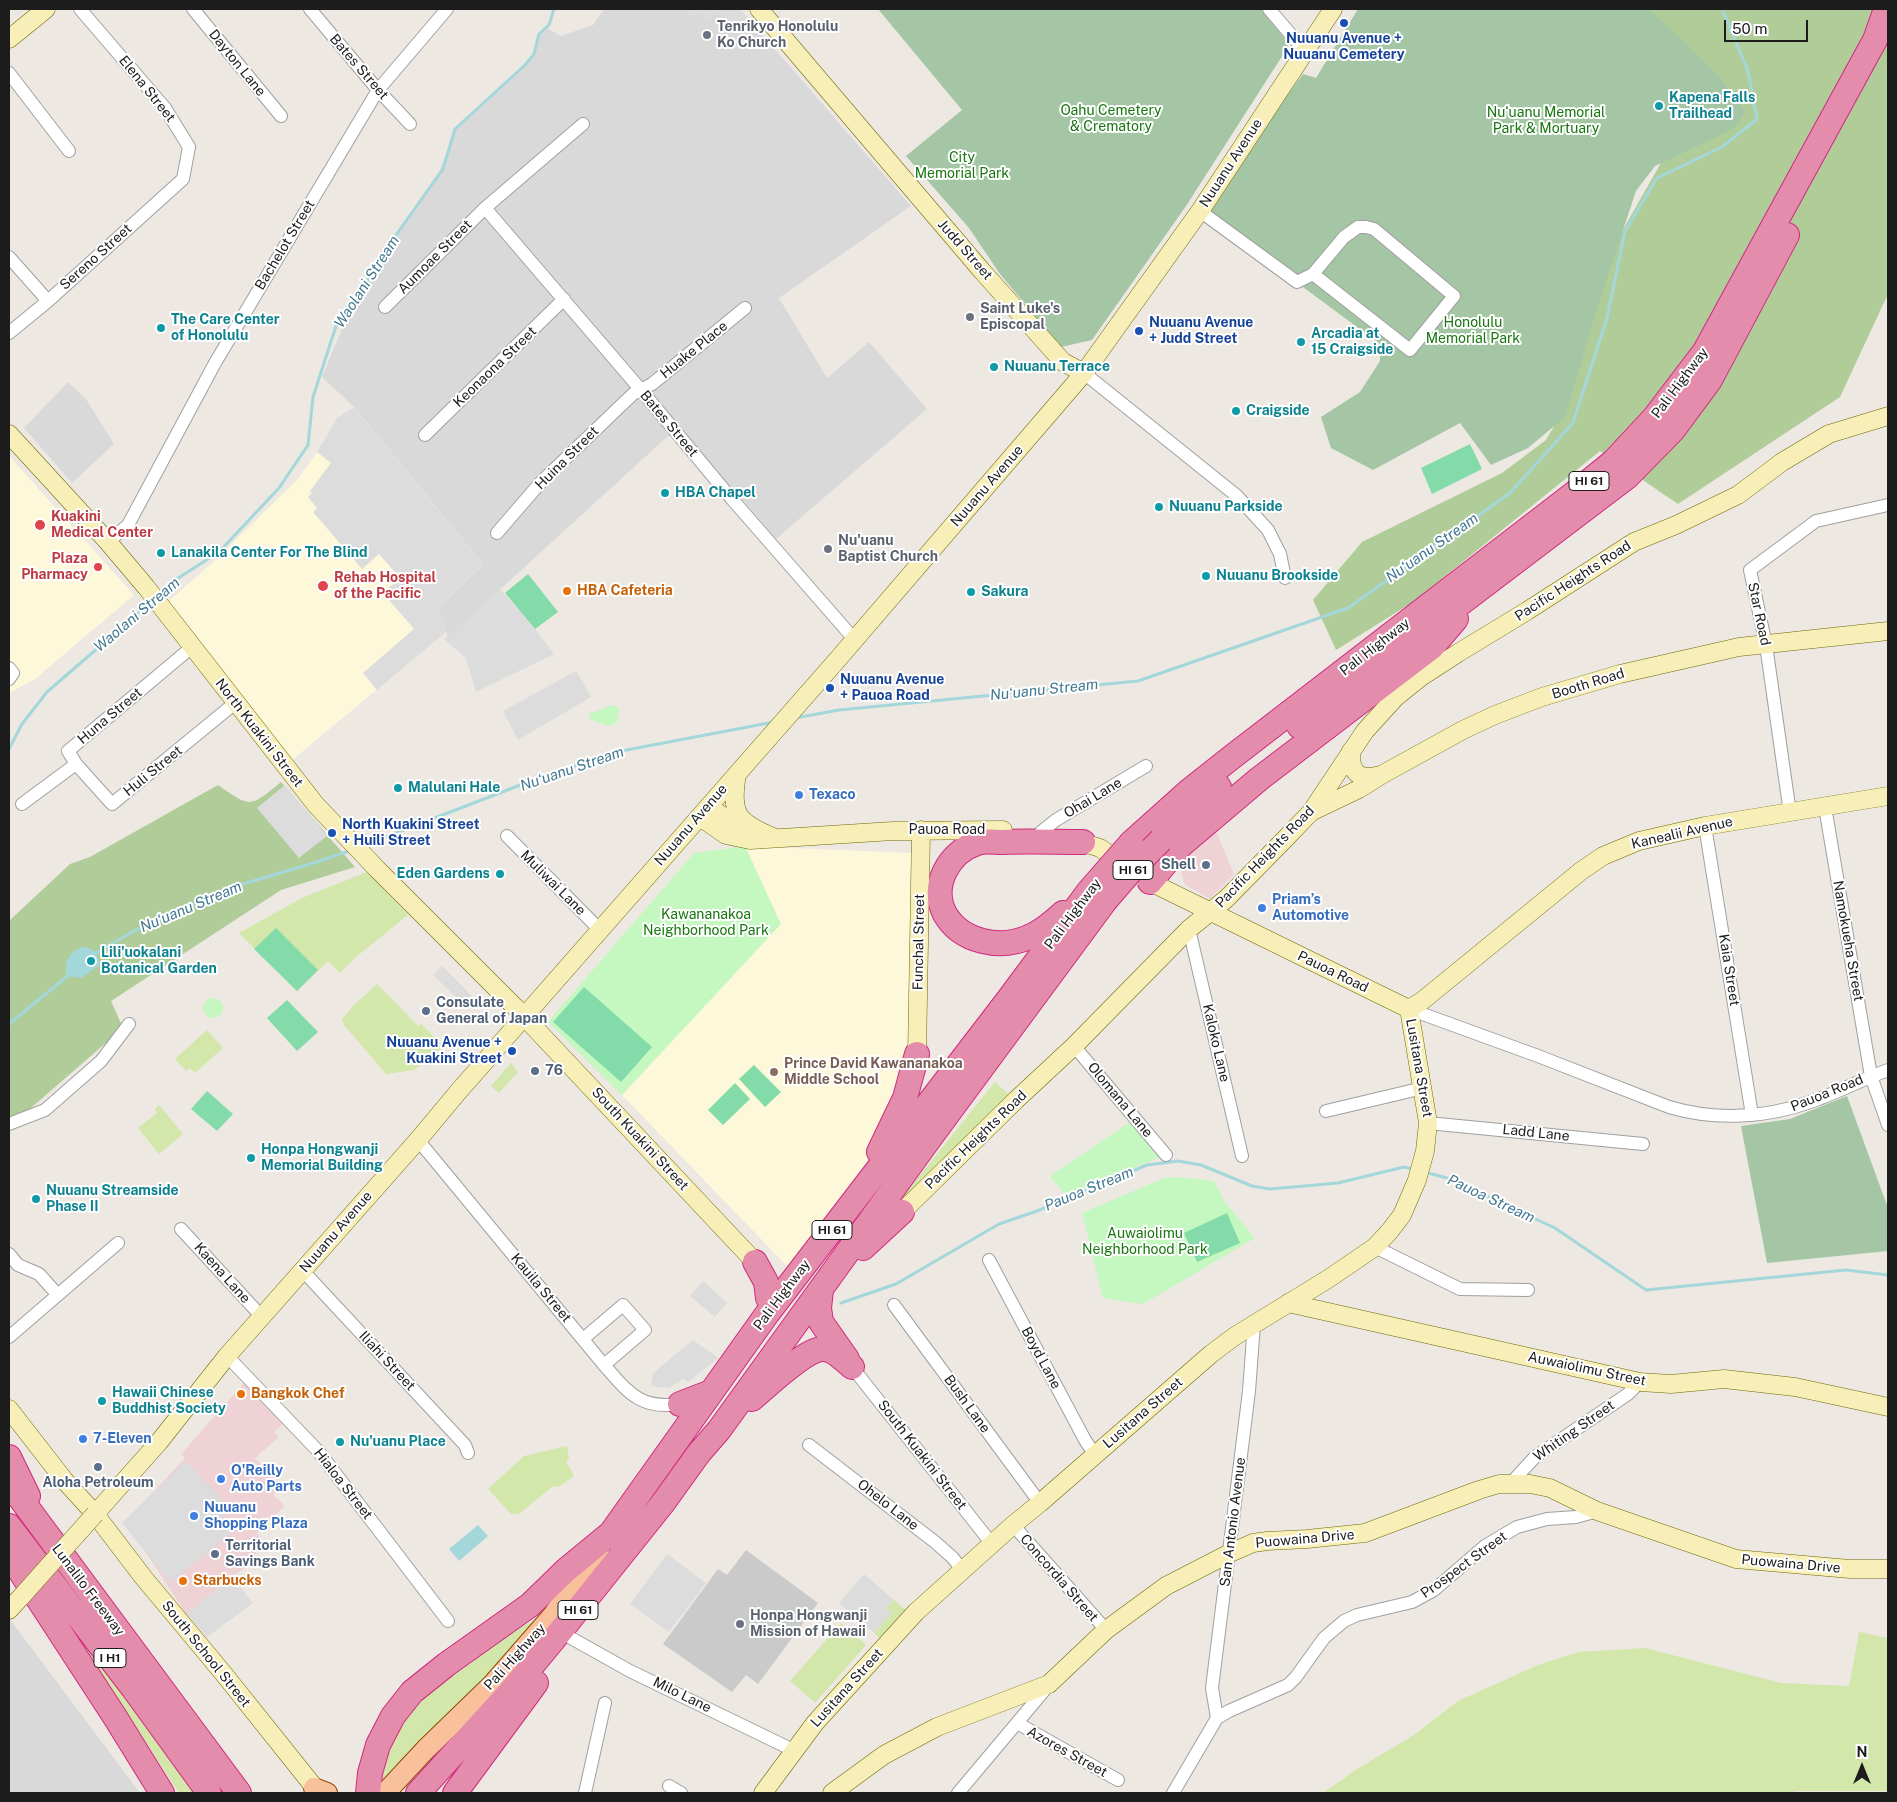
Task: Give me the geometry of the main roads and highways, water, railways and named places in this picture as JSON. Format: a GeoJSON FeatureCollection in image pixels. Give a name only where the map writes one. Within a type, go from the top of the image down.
{"type":"FeatureCollection","features":[{"type":"Feature","properties":{"kind":"highway","name":"Pali Highway"},"geometry":{"type":"LineString","coordinates":[[611,1533],[805,1264],[956,1068],[1097,896],[1137,864],[1154,834],[1232,757],[1572,495],[1613,462],[1654,418],[1705,351],[1875,40],[1886,9]]}},
{"type":"Feature","properties":{"kind":"highway","name":"Pali Highway"},"geometry":{"type":"LineString","coordinates":[[1154,834],[1207,796],[1627,477],[1672,430],[1710,380],[1888,43]]}},
{"type":"Feature","properties":{"kind":"highway"},"geometry":{"type":"LineString","coordinates":[[1150,882],[1181,845],[1259,779],[1432,647],[1492,579]]}},
{"type":"Feature","properties":{"kind":"highway"},"geometry":{"type":"LineString","coordinates":[[1083,842],[978,842],[954,856],[947,866],[943,875],[941,897],[946,914],[956,928],[975,939],[1002,944],[1021,940],[1041,930],[1097,896]]}},
{"type":"Feature","properties":{"kind":"highway","name":"Pali Highway"},"geometry":{"type":"LineString","coordinates":[[418,1793],[511,1691],[564,1628],[719,1430],[822,1290],[1097,896]]}},
{"type":"Feature","properties":{"kind":"highway"},"geometry":{"type":"LineString","coordinates":[[729,1367],[726,1356],[880,1150],[905,1098],[917,1054]]}},
{"type":"Feature","properties":{"kind":"highway"},"geometry":{"type":"LineString","coordinates":[[838,1267],[867,1245],[902,1212]]}},
{"type":"Feature","properties":{"kind":"highway"},"geometry":{"type":"LineString","coordinates":[[768,1298],[767,1285],[755,1262],[771,1268],[792,1267]]}},
{"type":"Feature","properties":{"kind":"highway"},"geometry":{"type":"LineString","coordinates":[[719,1430],[808,1353],[824,1348],[833,1352],[852,1367],[822,1322],[819,1308],[822,1290]]}},
{"type":"Feature","properties":{"kind":"highway"},"geometry":{"type":"LineString","coordinates":[[680,1404],[711,1392]]}},
{"type":"Feature","properties":{"kind":"highway"},"geometry":{"type":"LineString","coordinates":[[9,1457],[44,1532]]}},
{"type":"Feature","properties":{"kind":"highway","name":"Lunalilo Freeway"},"geometry":{"type":"LineString","coordinates":[[9,1483],[239,1793]]}},
{"type":"Feature","properties":{"kind":"highway","name":"Lunalilo Freeway"},"geometry":{"type":"LineString","coordinates":[[9,1526],[133,1688],[209,1793]]}},
{"type":"Feature","properties":{"kind":"highway"},"geometry":{"type":"LineString","coordinates":[[455,1793],[543,1673],[582,1643],[643,1527]]}},
{"type":"Feature","properties":{"kind":"highway"},"geometry":{"type":"LineString","coordinates":[[371,1787],[382,1738],[393,1716],[412,1692],[447,1664],[530,1605],[566,1570],[611,1533]]}},
{"type":"Feature","properties":{"kind":"highway"},"geometry":{"type":"LineString","coordinates":[[9,1554],[162,1793]]}},
{"type":"Feature","properties":{"kind":"highway"},"geometry":{"type":"LineString","coordinates":[[206,1749],[245,1793]]}},
{"type":"Feature","properties":{"kind":"main road","name":"Pali Highway"},"geometry":{"type":"LineString","coordinates":[[385,1793],[408,1771],[426,1749],[492,1684],[554,1614],[611,1533]]}},
{"type":"Feature","properties":{"kind":"main road"},"geometry":{"type":"LineString","coordinates":[[371,1787],[408,1771]]}},
{"type":"Feature","properties":{"kind":"water"},"geometry":{"type":"Polygon","coordinates":[[[81,947],[89,948],[96,952],[100,965],[81,978],[67,976],[66,966],[68,959],[73,952],[81,947]]]}},
{"type":"Feature","properties":{"kind":"water"},"geometry":{"type":"Polygon","coordinates":[[[478,1525],[488,1536],[459,1561],[449,1549],[478,1525]]]}},
{"type":"Feature","properties":{"kind":"waterway","name":"Waolani Stream"},"geometry":{"type":"LineString","coordinates":[[159,595],[172,582],[219,552],[279,488],[308,445],[313,397],[338,320],[386,256],[396,235],[443,169],[455,129],[525,65],[534,54],[539,34],[549,25],[554,9]]}},
{"type":"Feature","properties":{"kind":"waterway","name":"Nuʻuanu Stream"},"geometry":{"type":"LineString","coordinates":[[795,718],[839,710],[1138,681],[1348,608],[1510,493],[1573,423],[1607,318],[1625,231],[1657,178],[1722,147],[1757,119],[1748,71],[1722,9]]}},
{"type":"Feature","properties":{"kind":"waterway","name":"Waolani Stream"},"geometry":{"type":"LineString","coordinates":[[9,749],[22,724],[47,692],[151,602]]}},
{"type":"Feature","properties":{"kind":"waterway","name":"Nuʻuanu Stream"},"geometry":{"type":"LineString","coordinates":[[362,846],[536,779],[616,752],[774,722]]}},
{"type":"Feature","properties":{"kind":"waterway","name":"Nuʻuanu Stream"},"geometry":{"type":"LineString","coordinates":[[94,954],[134,931],[226,889],[352,850]]}},
{"type":"Feature","properties":{"kind":"waterway","name":"Nuʻuanu Stream"},"geometry":{"type":"LineString","coordinates":[[9,1024],[70,974]]}},
{"type":"Feature","properties":{"kind":"waterway","name":"Pauoa Stream"},"geometry":{"type":"LineString","coordinates":[[841,1303],[896,1284],[999,1224],[1037,1211],[1147,1165],[1178,1161],[1201,1165],[1252,1186],[1270,1189],[1338,1183],[1404,1167],[1413,1169]]}},
{"type":"Feature","properties":{"kind":"waterway","name":"Pauoa Stream"},"geometry":{"type":"LineString","coordinates":[[1424,1172],[1447,1178],[1555,1228],[1646,1290],[1846,1270],[1888,1275]]}},
{"type":"Feature","properties":{"kind":"place","name":"Nuuanu Avenue + Nuuanu Cemetery"},"geometry":{"type":"Point","coordinates":[1344,23]}},
{"type":"Feature","properties":{"kind":"place","name":"Tenrikyo Honolulu Ko Church"},"geometry":{"type":"Point","coordinates":[707,35]}},
{"type":"Feature","properties":{"kind":"place","name":"Kapena Falls Trailhead"},"geometry":{"type":"Point","coordinates":[1659,106]}},
{"type":"Feature","properties":{"kind":"place","name":"Saint Luke's Episcopal"},"geometry":{"type":"Point","coordinates":[970,317]}},
{"type":"Feature","properties":{"kind":"place","name":"The Care Center of Honolulu"},"geometry":{"type":"Point","coordinates":[161,328]}},
{"type":"Feature","properties":{"kind":"place","name":"Nuuanu Avenue + Judd Street"},"geometry":{"type":"Point","coordinates":[1139,331]}},
{"type":"Feature","properties":{"kind":"place","name":"Arcadia at 15 Craigside"},"geometry":{"type":"Point","coordinates":[1301,342]}},
{"type":"Feature","properties":{"kind":"place","name":"Nuuanu Terrace"},"geometry":{"type":"Point","coordinates":[994,367]}},
{"type":"Feature","properties":{"kind":"place","name":"Craigside"},"geometry":{"type":"Point","coordinates":[1236,411]}},
{"type":"Feature","properties":{"kind":"place","name":"HBA Chapel"},"geometry":{"type":"Point","coordinates":[665,493]}},
{"type":"Feature","properties":{"kind":"place","name":"Nuuanu Parkside"},"geometry":{"type":"Point","coordinates":[1159,507]}},
{"type":"Feature","properties":{"kind":"place","name":"Kuakini Medical Center"},"geometry":{"type":"Point","coordinates":[40,525]}},
{"type":"Feature","properties":{"kind":"place","name":"Nu'uanu Baptist Church"},"geometry":{"type":"Point","coordinates":[828,549]}},
{"type":"Feature","properties":{"kind":"place","name":"Lanakila Center For The Blind"},"geometry":{"type":"Point","coordinates":[161,553]}},
{"type":"Feature","properties":{"kind":"place","name":"Plaza Pharmacy"},"geometry":{"type":"Point","coordinates":[98,567]}},
{"type":"Feature","properties":{"kind":"place","name":"Nuuanu Brookside"},"geometry":{"type":"Point","coordinates":[1206,576]}},
{"type":"Feature","properties":{"kind":"place","name":"Rehab Hospital of the Pacific"},"geometry":{"type":"Point","coordinates":[323,586]}},
{"type":"Feature","properties":{"kind":"place","name":"HBA Cafeteria"},"geometry":{"type":"Point","coordinates":[567,591]}},
{"type":"Feature","properties":{"kind":"place","name":"Sakura"},"geometry":{"type":"Point","coordinates":[971,592]}},
{"type":"Feature","properties":{"kind":"place","name":"Nuuanu Avenue + Pauoa Road"},"geometry":{"type":"Point","coordinates":[830,688]}},
{"type":"Feature","properties":{"kind":"place","name":"Malulani Hale"},"geometry":{"type":"Point","coordinates":[398,788]}},
{"type":"Feature","properties":{"kind":"place","name":"Texaco"},"geometry":{"type":"Point","coordinates":[799,795]}},
{"type":"Feature","properties":{"kind":"place","name":"North Kuakini Street + Huili Street"},"geometry":{"type":"Point","coordinates":[332,833]}},
{"type":"Feature","properties":{"kind":"place","name":"Shell"},"geometry":{"type":"Point","coordinates":[1206,865]}},
{"type":"Feature","properties":{"kind":"place","name":"Eden Gardens"},"geometry":{"type":"Point","coordinates":[500,874]}},
{"type":"Feature","properties":{"kind":"place","name":"Priam’s Automotive"},"geometry":{"type":"Point","coordinates":[1262,908]}},
{"type":"Feature","properties":{"kind":"place","name":"Lili'uokalani Botanical Garden"},"geometry":{"type":"Point","coordinates":[91,961]}},
{"type":"Feature","properties":{"kind":"place","name":"Consulate General of Japan"},"geometry":{"type":"Point","coordinates":[426,1011]}},
{"type":"Feature","properties":{"kind":"place","name":"Nuuanu Avenue + Kuakini Street"},"geometry":{"type":"Point","coordinates":[512,1051]}},
{"type":"Feature","properties":{"kind":"place","name":"76"},"geometry":{"type":"Point","coordinates":[535,1071]}},
{"type":"Feature","properties":{"kind":"place","name":"Prince David Kawananakoa Middle School"},"geometry":{"type":"Point","coordinates":[774,1072]}},
{"type":"Feature","properties":{"kind":"place","name":"Honpa Hongwanji Memorial Building"},"geometry":{"type":"Point","coordinates":[251,1158]}},
{"type":"Feature","properties":{"kind":"place","name":"Nuuanu Streamside Phase II"},"geometry":{"type":"Point","coordinates":[36,1199]}},
{"type":"Feature","properties":{"kind":"place","name":"Bangkok Chef"},"geometry":{"type":"Point","coordinates":[241,1394]}},
{"type":"Feature","properties":{"kind":"place","name":"Hawaii Chinese Buddhist Society"},"geometry":{"type":"Point","coordinates":[102,1401]}},
{"type":"Feature","properties":{"kind":"place","name":"7-Eleven"},"geometry":{"type":"Point","coordinates":[83,1439]}},
{"type":"Feature","properties":{"kind":"place","name":"Nu'uanu Place"},"geometry":{"type":"Point","coordinates":[340,1442]}},
{"type":"Feature","properties":{"kind":"place","name":"Aloha Petroleum"},"geometry":{"type":"Point","coordinates":[98,1467]}},
{"type":"Feature","properties":{"kind":"place","name":"O'Reilly Auto Parts"},"geometry":{"type":"Point","coordinates":[221,1479]}},
{"type":"Feature","properties":{"kind":"place","name":"Nuuanu Shopping Plaza"},"geometry":{"type":"Point","coordinates":[194,1516]}},
{"type":"Feature","properties":{"kind":"place","name":"Territorial Savings Bank"},"geometry":{"type":"Point","coordinates":[215,1554]}},
{"type":"Feature","properties":{"kind":"place","name":"Starbucks"},"geometry":{"type":"Point","coordinates":[183,1581]}},
{"type":"Feature","properties":{"kind":"place","name":"Honpa Hongwanji Mission of Hawaii"},"geometry":{"type":"Point","coordinates":[740,1624]}},
{"type":"Feature","properties":{"kind":"park label","name":"Oahu Cemetery & Crematory"},"geometry":{"type":"Point","coordinates":[1111,120]}},
{"type":"Feature","properties":{"kind":"park label","name":"Nuʻuanu Memorial Park & Mortuary"},"geometry":{"type":"Point","coordinates":[1546,122]}},
{"type":"Feature","properties":{"kind":"park label","name":"City Memorial Park"},"geometry":{"type":"Point","coordinates":[962,166]}},
{"type":"Feature","properties":{"kind":"park label","name":"Honolulu Memorial Park"},"geometry":{"type":"Point","coordinates":[1473,332]}},
{"type":"Feature","properties":{"kind":"park label","name":"Kawananakoa Neighborhood Park"},"geometry":{"type":"Point","coordinates":[706,924]}},
{"type":"Feature","properties":{"kind":"park label","name":"Auwaiolimu Neighborhood Park"},"geometry":{"type":"Point","coordinates":[1145,1242]}}]}
